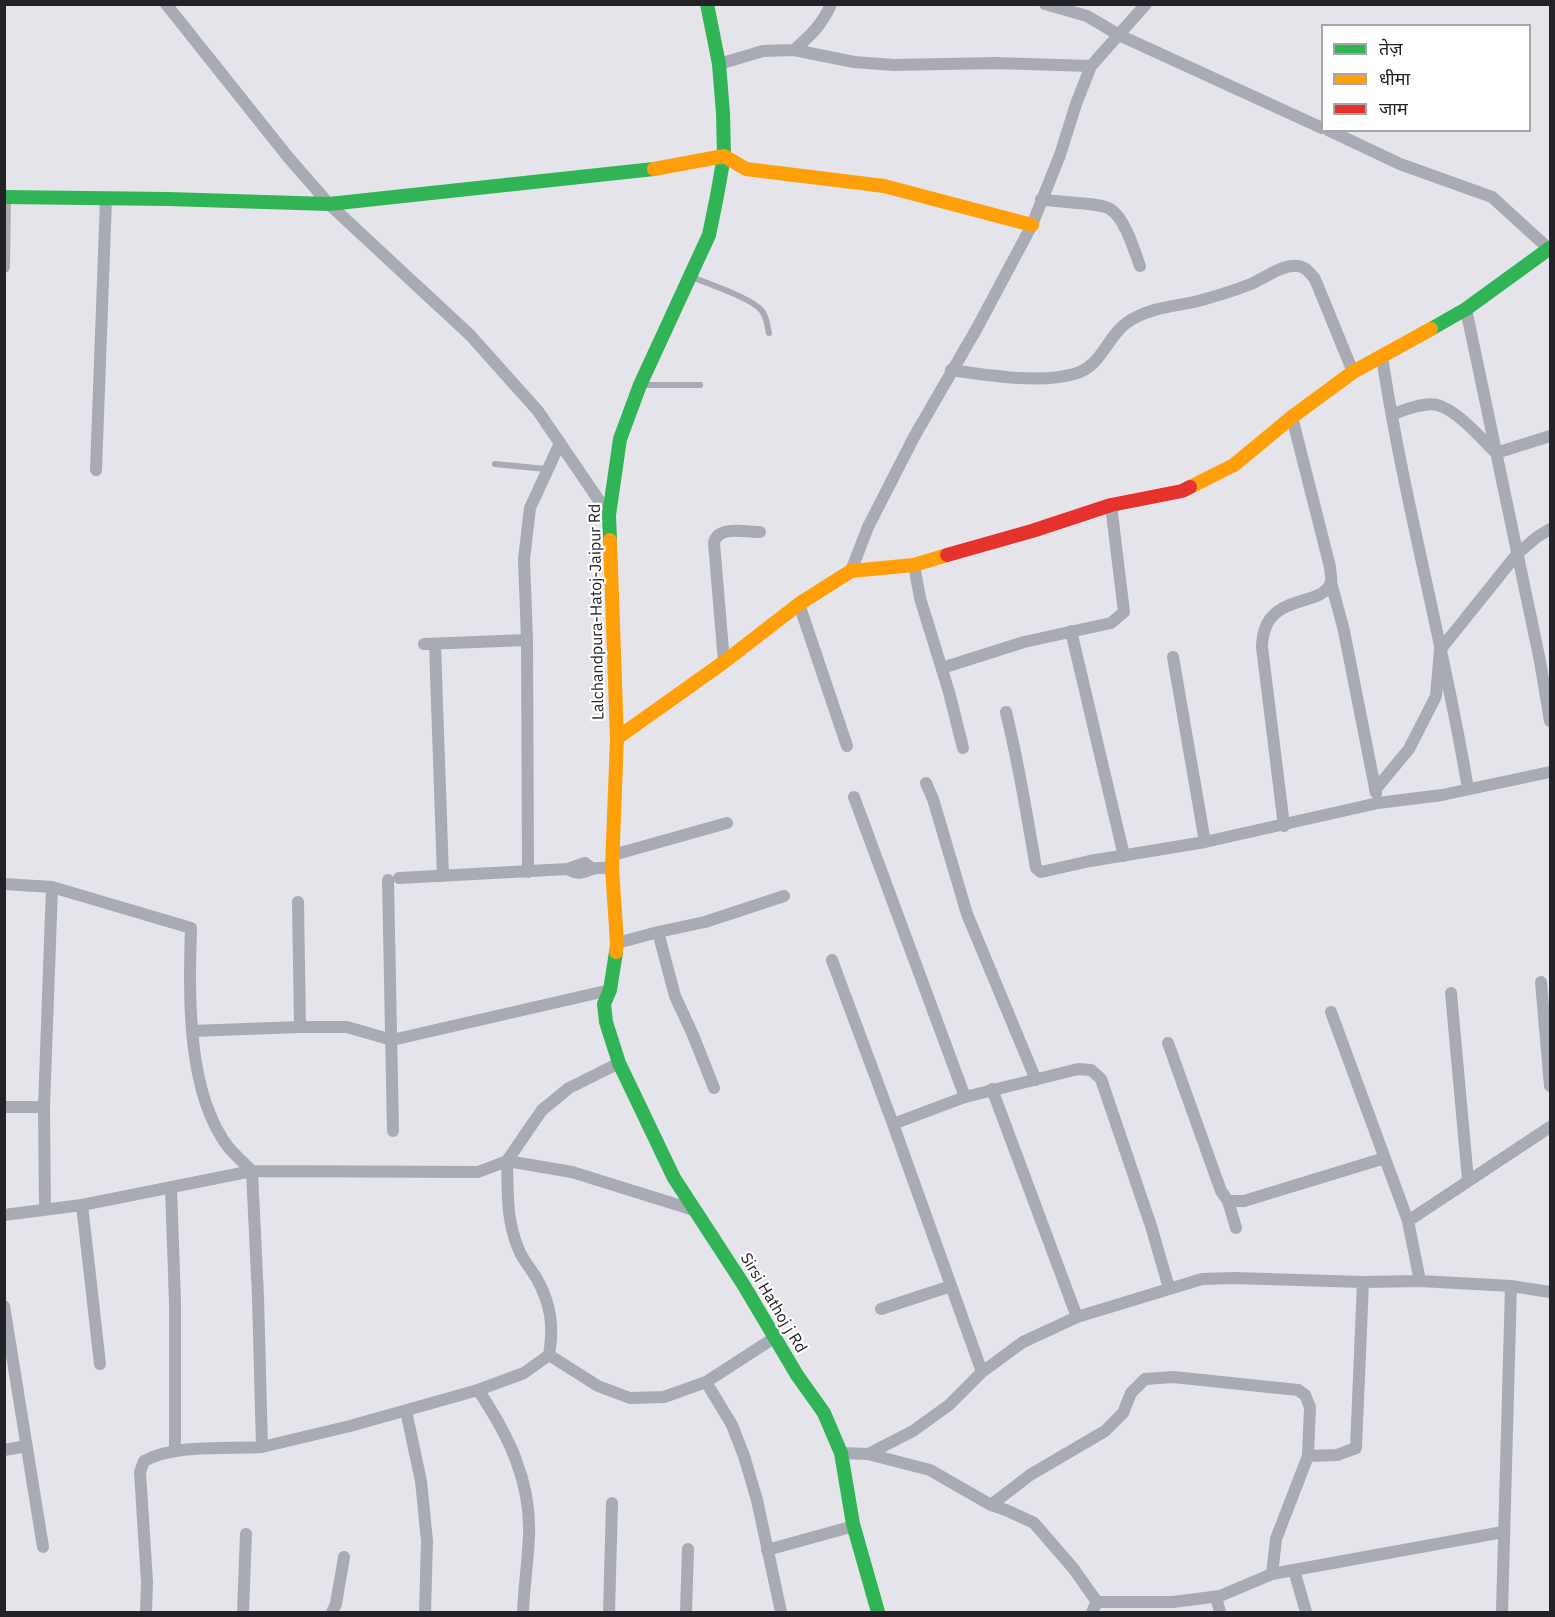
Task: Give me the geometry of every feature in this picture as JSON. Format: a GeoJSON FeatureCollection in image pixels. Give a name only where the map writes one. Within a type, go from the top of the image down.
{"type":"FeatureCollection","features":[{"type":"Feature","properties":{"kind":"street"},"geometry":{"type":"LineString","coordinates":[[166,4],[288,157],[329,204],[470,335],[538,411],[609,515]]}},
{"type":"Feature","properties":{"kind":"street","name":"Lalchandpura-Hatoj-Jaipur Rd"},"geometry":{"type":"LineString","coordinates":[[606,1022],[604,1004],[610,990],[617,943],[613,861],[617,738],[609,515],[620,439],[640,385],[709,235],[724,156],[719,64],[707,4]]}},
{"type":"Feature","properties":{"kind":"street"},"geometry":{"type":"LineString","coordinates":[[794,50],[813,33],[827,14],[831,4]]}},
{"type":"Feature","properties":{"kind":"street"},"geometry":{"type":"LineString","coordinates":[[1045,4],[1087,16],[1119,35],[1321,127]]}},
{"type":"Feature","properties":{"kind":"street"},"geometry":{"type":"LineString","coordinates":[[851,571],[868,527],[951,370],[977,328],[1032,225],[1060,155],[1091,66],[1146,4]]}},
{"type":"Feature","properties":{"kind":"street"},"geometry":{"type":"LineString","coordinates":[[719,64],[763,51],[794,50],[854,62],[894,65],[995,63],[1091,66]]}},
{"type":"Feature","properties":{"kind":"street"},"geometry":{"type":"LineString","coordinates":[[617,738],[724,662],[799,604],[851,571],[914,565],[1032,531],[1111,505],[1182,490],[1234,465],[1292,417],[1353,372],[1466,309],[1550,250],[1492,197],[1400,164],[1332,132]]}},
{"type":"Feature","properties":{"kind":"street"},"geometry":{"type":"LineString","coordinates":[[4,267],[5,197],[329,204],[636,172],[724,156],[746,169],[884,186],[1032,225]]}},
{"type":"Feature","properties":{"kind":"street"},"geometry":{"type":"LineString","coordinates":[[96,470],[106,199]]}},
{"type":"Feature","properties":{"kind":"street"},"geometry":{"type":"LineString","coordinates":[[1041,199],[1062,203],[1095,204],[1109,208],[1116,214],[1126,231],[1140,266]]}},
{"type":"Feature","properties":{"kind":"street"},"geometry":{"type":"LineString","coordinates":[[951,370],[1023,377],[1076,374],[1096,362],[1125,324],[1148,312],[1168,305],[1193,302],[1226,292],[1253,283],[1287,267],[1298,266],[1308,269],[1315,279],[1353,372]]}},
{"type":"Feature","properties":{"kind":"street"},"geometry":{"type":"LineString","coordinates":[[1466,309],[1551,721]]}},
{"type":"Feature","properties":{"kind":"street"},"geometry":{"type":"LineString","coordinates":[[1382,357],[1397,450],[1457,722],[1468,789]]}},
{"type":"Feature","properties":{"kind":"street"},"geometry":{"type":"LineString","coordinates":[[1392,415],[1406,409],[1436,404],[1450,411],[1496,453]]}},
{"type":"Feature","properties":{"kind":"street"},"geometry":{"type":"LineString","coordinates":[[1292,417],[1330,567],[1331,582],[1344,632],[1378,803]]}},
{"type":"Feature","properties":{"kind":"street"},"geometry":{"type":"LineString","coordinates":[[1496,453],[1551,436]]}},
{"type":"Feature","properties":{"kind":"street"},"geometry":{"type":"LineString","coordinates":[[528,872],[527,640],[524,559],[530,508],[546,469],[560,443]]}},
{"type":"Feature","properties":{"kind":"street"},"geometry":{"type":"LineString","coordinates":[[942,668],[1024,642],[1111,623],[1125,612],[1111,505]]}},
{"type":"Feature","properties":{"kind":"street"},"geometry":{"type":"LineString","coordinates":[[1375,790],[1409,749],[1436,696],[1440,650],[1517,554],[1537,537],[1551,529]]}},
{"type":"Feature","properties":{"kind":"street"},"geometry":{"type":"LineString","coordinates":[[724,662],[715,537],[726,531],[760,532]]}},
{"type":"Feature","properties":{"kind":"street"},"geometry":{"type":"LineString","coordinates":[[914,565],[920,598],[942,668],[963,748]]}},
{"type":"Feature","properties":{"kind":"street"},"geometry":{"type":"LineString","coordinates":[[1284,826],[1262,631],[1270,618],[1284,608],[1324,592],[1331,582]]}},
{"type":"Feature","properties":{"kind":"street"},"geometry":{"type":"LineString","coordinates":[[799,604],[847,746]]}},
{"type":"Feature","properties":{"kind":"street"},"geometry":{"type":"LineString","coordinates":[[1071,631],[1124,856]]}},
{"type":"Feature","properties":{"kind":"street"},"geometry":{"type":"LineString","coordinates":[[443,876],[429,644],[527,640]]}},
{"type":"Feature","properties":{"kind":"street"},"geometry":{"type":"LineString","coordinates":[[1173,657],[1205,842]]}},
{"type":"Feature","properties":{"kind":"street"},"geometry":{"type":"LineString","coordinates":[[1006,712],[1020,774],[1036,868],[1041,872],[1284,826],[1378,803],[1468,789],[1551,772]]}},
{"type":"Feature","properties":{"kind":"street"},"geometry":{"type":"LineString","coordinates":[[926,783],[933,799],[967,914],[1036,1080]]}},
{"type":"Feature","properties":{"kind":"street"},"geometry":{"type":"LineString","coordinates":[[854,797],[965,1097]]}},
{"type":"Feature","properties":{"kind":"street"},"geometry":{"type":"LineString","coordinates":[[393,1131],[388,940],[393,879],[568,869],[576,873],[585,873],[613,861],[727,823]]}},
{"type":"Feature","properties":{"kind":"street"},"geometry":{"type":"LineString","coordinates":[[4,884],[52,887],[191,928],[189,999],[202,1087],[212,1118],[229,1147],[252,1171],[262,1447]]}},
{"type":"Feature","properties":{"kind":"street"},"geometry":{"type":"LineString","coordinates":[[45,1209],[44,1107],[52,887]]}},
{"type":"Feature","properties":{"kind":"street"},"geometry":{"type":"LineString","coordinates":[[617,943],[705,922],[784,896]]}},
{"type":"Feature","properties":{"kind":"street"},"geometry":{"type":"LineString","coordinates":[[298,902],[300,1027]]}},
{"type":"Feature","properties":{"kind":"street"},"geometry":{"type":"LineString","coordinates":[[658,932],[675,996],[714,1088]]}},
{"type":"Feature","properties":{"kind":"street"},"geometry":{"type":"LineString","coordinates":[[832,960],[982,1372]]}},
{"type":"Feature","properties":{"kind":"street"},"geometry":{"type":"LineString","coordinates":[[1540,982],[1551,1086]]}},
{"type":"Feature","properties":{"kind":"street"},"geometry":{"type":"LineString","coordinates":[[192,1031],[347,1027],[392,1040],[610,990]]}},
{"type":"Feature","properties":{"kind":"street"},"geometry":{"type":"LineString","coordinates":[[1451,993],[1468,1180]]}},
{"type":"Feature","properties":{"kind":"street"},"geometry":{"type":"LineString","coordinates":[[1331,1012],[1408,1221],[1420,1281]]}},
{"type":"Feature","properties":{"kind":"street","name":"Sirsi Hathoj j Rd"},"geometry":{"type":"LineString","coordinates":[[606,1022],[619,1063],[674,1178],[824,1413],[841,1453],[854,1526],[878,1612]]}},
{"type":"Feature","properties":{"kind":"street"},"geometry":{"type":"LineString","coordinates":[[1168,1043],[1236,1227]]}},
{"type":"Feature","properties":{"kind":"street"},"geometry":{"type":"LineString","coordinates":[[146,1612],[147,1581],[140,1472],[144,1461],[157,1454],[175,1451],[262,1447],[406,1411],[478,1390],[524,1373],[549,1355],[553,1335],[550,1309],[538,1282],[519,1250],[508,1218],[507,1161],[542,1110],[569,1088],[619,1063]]}},
{"type":"Feature","properties":{"kind":"street"},"geometry":{"type":"LineString","coordinates":[[893,1124],[992,1089],[1078,1069],[1091,1070],[1101,1079],[1151,1226],[1169,1288]]}},
{"type":"Feature","properties":{"kind":"street"},"geometry":{"type":"LineString","coordinates":[[992,1089],[1077,1317]]}},
{"type":"Feature","properties":{"kind":"street"},"geometry":{"type":"LineString","coordinates":[[4,1107],[44,1107]]}},
{"type":"Feature","properties":{"kind":"street"},"geometry":{"type":"LineString","coordinates":[[1408,1221],[1551,1127]]}},
{"type":"Feature","properties":{"kind":"street"},"geometry":{"type":"LineString","coordinates":[[1228,1201],[1244,1201],[1385,1158]]}},
{"type":"Feature","properties":{"kind":"street"},"geometry":{"type":"LineString","coordinates":[[4,1215],[82,1205],[252,1171],[478,1172],[507,1161],[572,1172],[694,1210]]}},
{"type":"Feature","properties":{"kind":"street"},"geometry":{"type":"LineString","coordinates":[[171,1188],[175,1302],[175,1451]]}},
{"type":"Feature","properties":{"kind":"street"},"geometry":{"type":"LineString","coordinates":[[82,1205],[100,1364]]}},
{"type":"Feature","properties":{"kind":"street"},"geometry":{"type":"LineString","coordinates":[[868,1454],[914,1431],[949,1406],[982,1372],[1023,1342],[1077,1317],[1202,1279],[1420,1281],[1511,1286],[1551,1292]]}},
{"type":"Feature","properties":{"kind":"street"},"geometry":{"type":"LineString","coordinates":[[1308,1456],[1337,1455],[1356,1448],[1363,1282]]}},
{"type":"Feature","properties":{"kind":"street"},"geometry":{"type":"LineString","coordinates":[[881,1309],[951,1286]]}},
{"type":"Feature","properties":{"kind":"street"},"geometry":{"type":"LineString","coordinates":[[1502,1612],[1511,1286]]}},
{"type":"Feature","properties":{"kind":"street"},"geometry":{"type":"LineString","coordinates":[[4,1306],[43,1547]]}},
{"type":"Feature","properties":{"kind":"street"},"geometry":{"type":"LineString","coordinates":[[549,1355],[598,1386],[630,1398],[664,1397],[706,1382],[774,1338]]}},
{"type":"Feature","properties":{"kind":"street"},"geometry":{"type":"LineString","coordinates":[[991,1505],[1030,1475],[1105,1431],[1123,1413],[1131,1393],[1145,1379],[1173,1377],[1298,1389],[1305,1395],[1310,1407],[1308,1456],[1276,1539],[1272,1574]]}},
{"type":"Feature","properties":{"kind":"street"},"geometry":{"type":"LineString","coordinates":[[706,1382],[732,1425],[744,1456],[757,1500],[781,1612]]}},
{"type":"Feature","properties":{"kind":"street"},"geometry":{"type":"LineString","coordinates":[[478,1390],[498,1419],[512,1446],[528,1506],[529,1535],[523,1612]]}},
{"type":"Feature","properties":{"kind":"street"},"geometry":{"type":"LineString","coordinates":[[406,1411],[421,1481],[427,1541],[425,1612]]}},
{"type":"Feature","properties":{"kind":"street"},"geometry":{"type":"LineString","coordinates":[[4,1450],[27,1446]]}},
{"type":"Feature","properties":{"kind":"street"},"geometry":{"type":"LineString","coordinates":[[841,1453],[868,1454],[930,1470],[991,1505],[1034,1523],[1073,1568],[1095,1607],[1216,1597],[1272,1574],[1503,1532]]}},
{"type":"Feature","properties":{"kind":"street"},"geometry":{"type":"LineString","coordinates":[[609,1612],[612,1503]]}},
{"type":"Feature","properties":{"kind":"street"},"geometry":{"type":"LineString","coordinates":[[767,1551],[854,1526]]}},
{"type":"Feature","properties":{"kind":"street"},"geometry":{"type":"LineString","coordinates":[[243,1612],[246,1534]]}},
{"type":"Feature","properties":{"kind":"street"},"geometry":{"type":"LineString","coordinates":[[686,1612],[688,1549]]}},
{"type":"Feature","properties":{"kind":"street"},"geometry":{"type":"LineString","coordinates":[[332,1612],[336,1604],[344,1557]]}},
{"type":"Feature","properties":{"kind":"street"},"geometry":{"type":"LineString","coordinates":[[1294,1570],[1306,1612]]}},
{"type":"Feature","properties":{"kind":"street"},"geometry":{"type":"LineString","coordinates":[[1216,1597],[1220,1612]]}},
{"type":"Feature","properties":{"kind":"lane"},"geometry":{"type":"LineString","coordinates":[[691,277],[751,302],[761,310],[769,333]]}},
{"type":"Feature","properties":{"kind":"lane"},"geometry":{"type":"LineString","coordinates":[[640,385],[700,385]]}},
{"type":"Feature","properties":{"kind":"lane"},"geometry":{"type":"LineString","coordinates":[[495,464],[546,469]]}},
{"type":"Feature","properties":{"kind":"traffic: fast"},"geometry":{"type":"LineString","coordinates":[[610,540],[609,515],[620,439],[640,385],[709,235],[717,196],[724,156],[723,113],[719,64],[707,4]]}},
{"type":"Feature","properties":{"kind":"traffic: fast"},"geometry":{"type":"LineString","coordinates":[[4,197],[329,204],[654,169]]}},
{"type":"Feature","properties":{"kind":"traffic: fast"},"geometry":{"type":"LineString","coordinates":[[1431,329],[1466,309],[1550,248]]}},
{"type":"Feature","properties":{"kind":"traffic: fast"},"geometry":{"type":"LineString","coordinates":[[616,952],[610,990],[604,1004],[606,1022],[619,1063],[674,1178],[743,1284],[797,1375],[824,1413],[841,1453],[853,1524],[878,1612]]}},
{"type":"Feature","properties":{"kind":"traffic: slow"},"geometry":{"type":"LineString","coordinates":[[654,169],[724,156],[746,169],[884,186],[1032,225]]}},
{"type":"Feature","properties":{"kind":"traffic: slow"},"geometry":{"type":"LineString","coordinates":[[1190,487],[1234,465],[1292,417],[1353,372],[1431,329]]}},
{"type":"Feature","properties":{"kind":"traffic: slow"},"geometry":{"type":"LineString","coordinates":[[610,540],[617,738],[612,868],[616,952]]}},
{"type":"Feature","properties":{"kind":"traffic: slow"},"geometry":{"type":"LineString","coordinates":[[617,738],[724,662],[799,604],[851,571],[914,565],[947,555]]}},
{"type":"Feature","properties":{"kind":"traffic: jam"},"geometry":{"type":"LineString","coordinates":[[947,555],[1032,531],[1111,505],[1182,491],[1190,487]]}}]}
